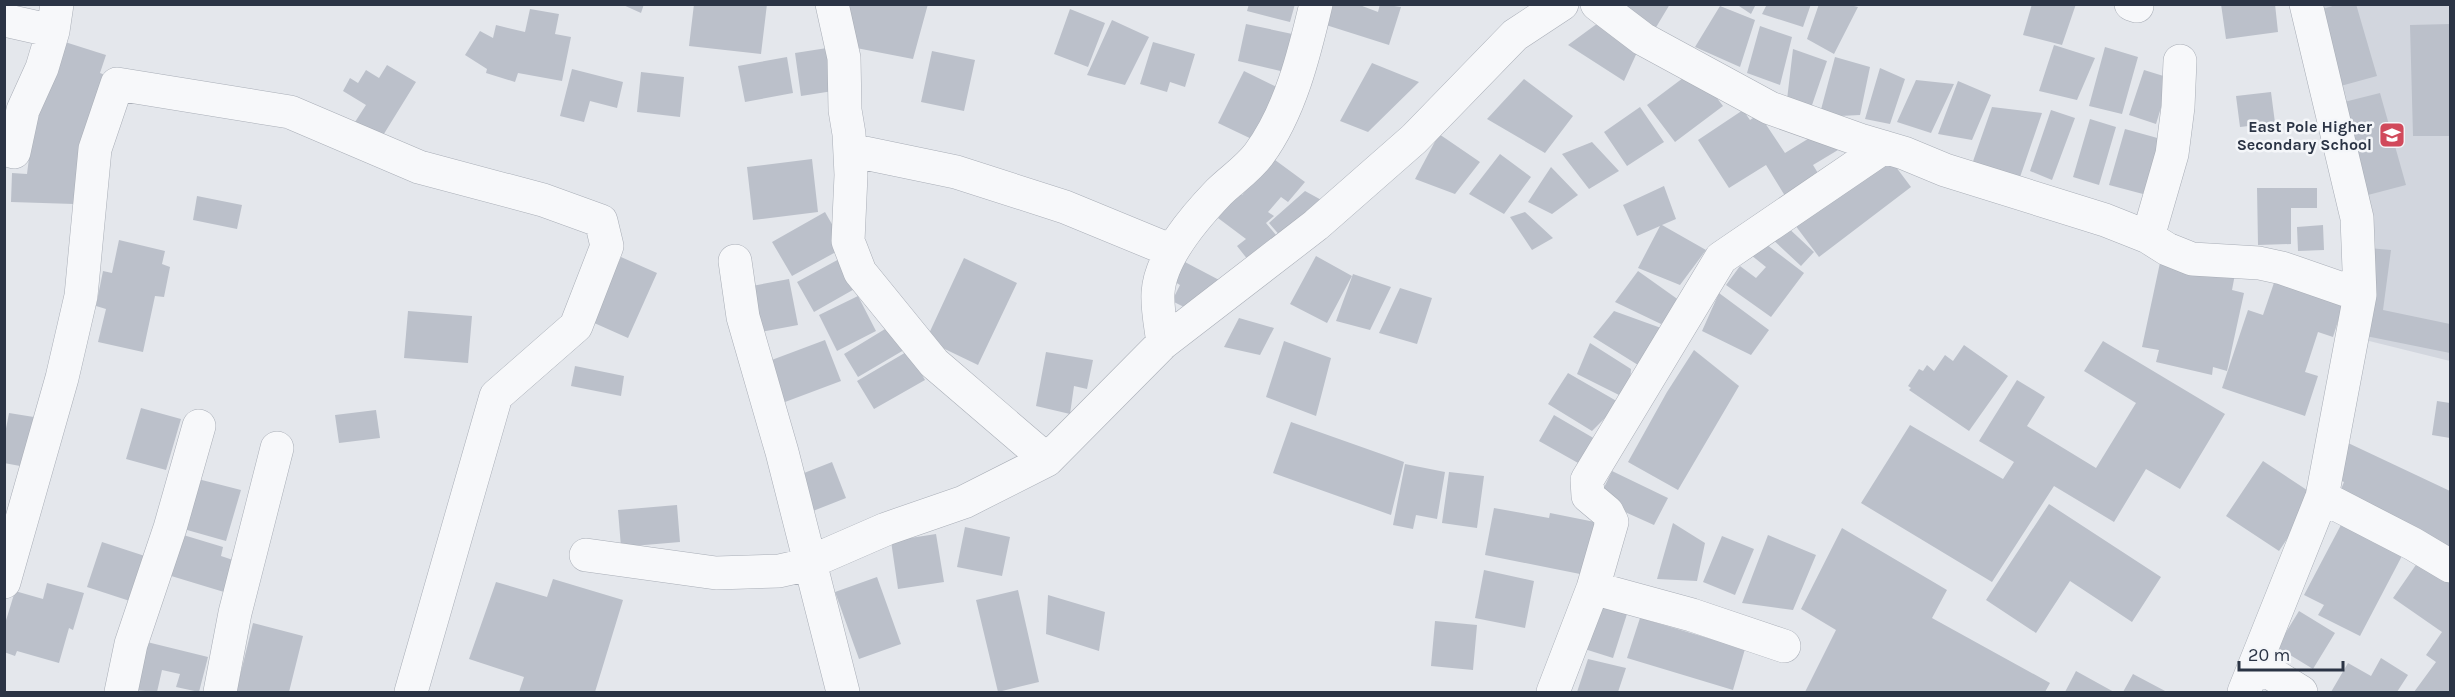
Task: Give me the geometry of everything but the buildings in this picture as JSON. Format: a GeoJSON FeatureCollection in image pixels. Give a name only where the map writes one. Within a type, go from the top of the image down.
{"type":"FeatureCollection","features":[{"type":"Feature","properties":{"kind":"street"},"geometry":{"type":"LineString","coordinates":[[832,4],[844,58],[844,110],[850,150],[848,242],[860,272],[934,363],[1047,460]]}},
{"type":"Feature","properties":{"kind":"street"},"geometry":{"type":"LineString","coordinates":[[1163,343],[1158,292],[1164,264],[1218,194],[1258,155],[1283,111],[1316,4]]}},
{"type":"Feature","properties":{"kind":"street"},"geometry":{"type":"LineString","coordinates":[[586,555],[716,573],[779,571],[809,563],[886,529],[964,502],[1047,460],[1163,343],[1316,225],[1414,139],[1515,35],[1562,4]]}},
{"type":"Feature","properties":{"kind":"street"},"geometry":{"type":"LineString","coordinates":[[1597,4],[1643,39],[1770,108],[1945,170],[2105,220],[2148,237],[2167,249],[2192,259],[2259,263],[2282,268],[2360,295]]}},
{"type":"Feature","properties":{"kind":"street"},"geometry":{"type":"LineString","coordinates":[[2301,693],[2250,678],[2322,497],[2360,295],[2357,218],[2306,4]]}},
{"type":"Feature","properties":{"kind":"street"},"geometry":{"type":"LineString","coordinates":[[4,20],[55,18],[42,68],[23,110],[15,152],[4,148]]}},
{"type":"Feature","properties":{"kind":"street"},"geometry":{"type":"LineString","coordinates":[[2148,237],[2172,154],[2178,106],[2180,61]]}},
{"type":"Feature","properties":{"kind":"street"},"geometry":{"type":"LineString","coordinates":[[4,582],[62,378],[81,296],[95,149],[117,84],[290,112],[420,166],[543,200],[601,221],[607,246],[576,326],[496,396],[411,693]]}},
{"type":"Feature","properties":{"kind":"street"},"geometry":{"type":"LineString","coordinates":[[1553,693],[1593,588],[1612,522],[1607,512],[1588,496],[1587,480],[1720,258],[1884,147]]}},
{"type":"Feature","properties":{"kind":"street"},"geometry":{"type":"LineString","coordinates":[[850,150],[956,172],[1065,207],[1172,251]]}},
{"type":"Feature","properties":{"kind":"street"},"geometry":{"type":"LineString","coordinates":[[735,261],[743,317],[764,386],[843,693]]}},
{"type":"Feature","properties":{"kind":"street"},"geometry":{"type":"LineString","coordinates":[[121,693],[131,644],[170,528],[199,426]]}},
{"type":"Feature","properties":{"kind":"street"},"geometry":{"type":"LineString","coordinates":[[220,693],[235,613],[277,448]]}},
{"type":"Feature","properties":{"kind":"street"},"geometry":{"type":"LineString","coordinates":[[2322,497],[2451,566]]}},
{"type":"Feature","properties":{"kind":"street"},"geometry":{"type":"LineString","coordinates":[[1593,588],[1692,615],[1784,646]]}},
{"type":"Feature","properties":{"kind":"shaded area","name":"East Pole Higher Secondary School"},"geometry":{"type":"Polygon","coordinates":[[[2311,5],[2450,5],[2450,361],[2349,336],[2355,258],[2311,5]]]}},
{"type":"Feature","properties":{"kind":"place","name":"East Pole Higher Secondary School"},"geometry":{"type":"Point","coordinates":[2392,135]}}]}
